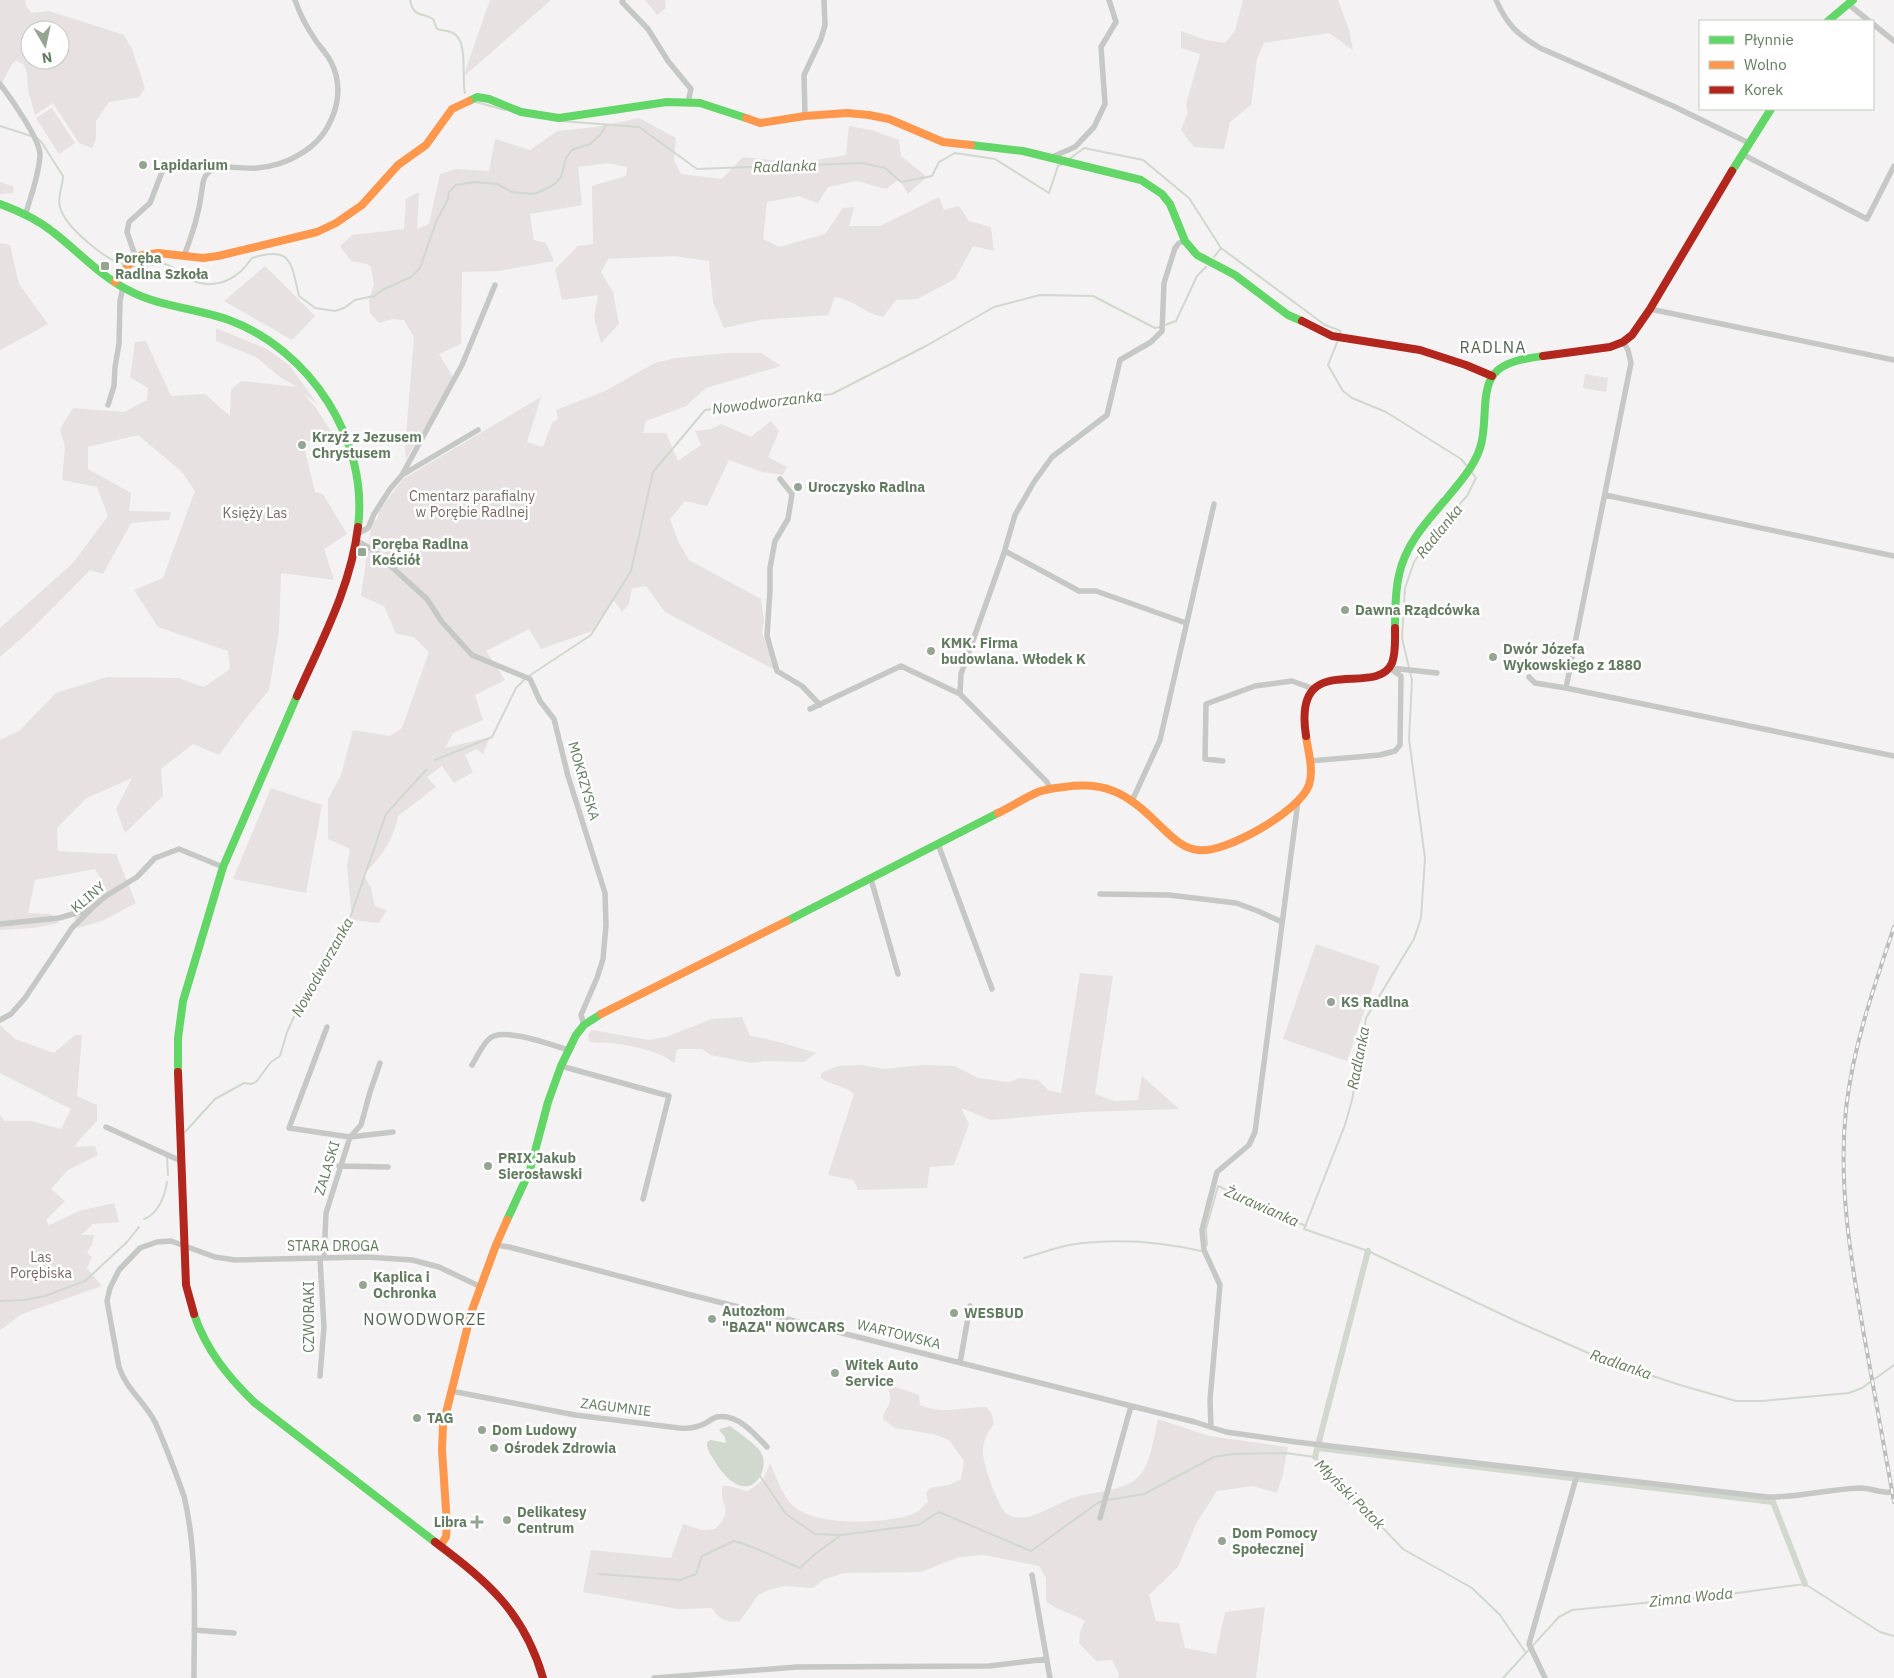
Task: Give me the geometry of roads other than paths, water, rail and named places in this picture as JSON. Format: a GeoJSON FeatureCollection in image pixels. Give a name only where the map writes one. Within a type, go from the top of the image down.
{"type":"FeatureCollection","features":[{"type":"Feature","properties":{"kind":"street"},"geometry":{"type":"LineString","coordinates":[[184,256],[197,221],[204,178],[209,171],[219,168],[257,168],[280,163],[294,157],[317,141],[332,118],[337,104],[338,86],[332,62],[300,15],[295,0]]}},
{"type":"Feature","properties":{"kind":"street"},"geometry":{"type":"LineString","coordinates":[[623,0],[622,2],[648,29],[668,62],[691,88],[688,102]]}},
{"type":"Feature","properties":{"kind":"street"},"geometry":{"type":"LineString","coordinates":[[805,116],[804,75],[821,39],[825,24],[824,0]]}},
{"type":"Feature","properties":{"kind":"street"},"geometry":{"type":"LineString","coordinates":[[1056,158],[1075,147],[1094,127],[1105,104],[1101,47],[1116,22],[1109,0]]}},
{"type":"Feature","properties":{"kind":"street"},"geometry":{"type":"LineString","coordinates":[[1496,0],[1508,24],[1523,38],[1540,48],[1673,106],[1750,143]]}},
{"type":"Feature","properties":{"kind":"street"},"geometry":{"type":"LineString","coordinates":[[1829,20],[1850,2],[1868,20]]}},
{"type":"Feature","properties":{"kind":"street"},"geometry":{"type":"LineString","coordinates":[[1874,25],[1894,41]]}},
{"type":"Feature","properties":{"kind":"street"},"geometry":{"type":"LineString","coordinates":[[0,84],[36,141],[40,154],[38,169],[26,213]]}},
{"type":"Feature","properties":{"kind":"street"},"geometry":{"type":"LineString","coordinates":[[115,282],[134,259],[158,252],[202,258],[218,256],[317,232],[336,223],[362,205],[398,165],[426,145],[452,109],[477,97],[489,99],[521,112],[559,118],[667,102],[688,102],[700,103],[760,123],[805,116],[847,113],[869,115],[889,119],[943,142],[1024,151],[1141,180],[1162,194],[1170,204],[1185,241],[1197,255],[1235,275],[1288,315],[1339,337],[1420,350],[1466,365],[1492,376]]}},
{"type":"Feature","properties":{"kind":"street"},"geometry":{"type":"LineString","coordinates":[[440,1546],[446,1537],[447,1525],[442,1450],[443,1425],[469,1323],[496,1245],[530,1170],[548,1102],[561,1066],[576,1035],[584,1026],[599,1015],[871,879],[1015,802],[1050,788],[1081,785],[1120,793],[1178,842],[1203,851],[1223,846],[1283,813],[1304,795],[1309,783],[1310,761],[1304,716],[1308,698],[1314,689],[1327,681],[1377,675],[1389,668],[1393,659],[1396,598],[1403,562],[1422,529],[1472,464],[1480,449],[1484,434],[1489,384],[1492,376],[1498,370],[1522,361],[1597,350],[1623,342],[1632,335],[1650,309],[1769,110]]}},
{"type":"Feature","properties":{"kind":"street"},"geometry":{"type":"LineString","coordinates":[[1742,154],[1867,219],[1894,166]]}},
{"type":"Feature","properties":{"kind":"street"},"geometry":{"type":"LineString","coordinates":[[134,259],[127,232],[129,222],[150,203],[162,172]]}},
{"type":"Feature","properties":{"kind":"street"},"geometry":{"type":"LineString","coordinates":[[0,204],[26,213],[49,227],[100,271],[123,287],[144,296],[225,318],[269,340],[299,365],[329,403],[340,423],[350,448],[358,481],[359,495],[356,537],[343,589],[223,867],[189,980],[180,1020],[177,1068],[185,1280],[190,1304],[201,1332],[220,1368],[256,1403],[440,1546],[492,1589],[518,1620],[531,1643],[543,1678]]}},
{"type":"Feature","properties":{"kind":"street"},"geometry":{"type":"LineString","coordinates":[[960,694],[961,674],[1005,551],[1015,515],[1034,482],[1052,457],[1107,416],[1120,360],[1150,342],[1162,332],[1164,283],[1175,248],[1179,243],[1185,241]]}},
{"type":"Feature","properties":{"kind":"street"},"geometry":{"type":"LineString","coordinates":[[356,537],[368,528],[374,514],[390,489],[402,475],[462,365],[494,285]]}},
{"type":"Feature","properties":{"kind":"street"},"geometry":{"type":"LineString","coordinates":[[108,405],[114,386],[120,300],[123,287]]}},
{"type":"Feature","properties":{"kind":"street"},"geometry":{"type":"LineString","coordinates":[[1650,309],[1894,360]]}},
{"type":"Feature","properties":{"kind":"street"},"geometry":{"type":"LineString","coordinates":[[1566,688],[1631,363],[1628,350],[1623,342]]}},
{"type":"Feature","properties":{"kind":"street"},"geometry":{"type":"LineString","coordinates":[[402,475],[478,430]]}},
{"type":"Feature","properties":{"kind":"street"},"geometry":{"type":"LineString","coordinates":[[780,479],[792,494],[788,519],[775,541],[770,568],[767,636],[777,671],[802,686],[820,705]]}},
{"type":"Feature","properties":{"kind":"street"},"geometry":{"type":"LineString","coordinates":[[1605,495],[1894,556]]}},
{"type":"Feature","properties":{"kind":"street"},"geometry":{"type":"LineString","coordinates":[[1132,802],[1160,740],[1214,504]]}},
{"type":"Feature","properties":{"kind":"street","name":"MOKRZYSKA"},"geometry":{"type":"LineString","coordinates":[[356,537],[373,550],[426,599],[442,622],[472,656],[530,680],[540,702],[554,719],[568,776],[605,893],[606,925],[603,959],[581,1015],[584,1026]]}},
{"type":"Feature","properties":{"kind":"street"},"geometry":{"type":"LineString","coordinates":[[1005,551],[1079,591],[1096,591],[1186,623]]}},
{"type":"Feature","properties":{"kind":"street"},"geometry":{"type":"LineString","coordinates":[[810,709],[901,666],[960,694],[1047,782],[1050,788]]}},
{"type":"Feature","properties":{"kind":"street"},"geometry":{"type":"LineString","coordinates":[[1389,668],[1437,673]]}},
{"type":"Feature","properties":{"kind":"street"},"geometry":{"type":"LineString","coordinates":[[1310,761],[1380,755],[1395,751],[1400,745],[1401,676],[1389,668]]}},
{"type":"Feature","properties":{"kind":"street"},"geometry":{"type":"LineString","coordinates":[[1529,677],[1535,683],[1894,756]]}},
{"type":"Feature","properties":{"kind":"street"},"geometry":{"type":"LineString","coordinates":[[1223,761],[1205,759],[1206,704],[1255,686],[1292,681],[1314,689]]}},
{"type":"Feature","properties":{"kind":"street"},"geometry":{"type":"LineString","coordinates":[[1211,1427],[1210,1400],[1220,1285],[1204,1250],[1202,1230],[1217,1172],[1249,1145],[1255,1132],[1298,801]]}},
{"type":"Feature","properties":{"kind":"street"},"geometry":{"type":"LineString","coordinates":[[938,844],[992,989]]}},
{"type":"Feature","properties":{"kind":"street","name":"KLINY"},"geometry":{"type":"LineString","coordinates":[[0,1020],[11,1014],[25,998],[72,928],[106,896],[137,877],[155,858],[179,849],[223,867]]}},
{"type":"Feature","properties":{"kind":"street"},"geometry":{"type":"LineString","coordinates":[[871,879],[898,974]]}},
{"type":"Feature","properties":{"kind":"street"},"geometry":{"type":"LineString","coordinates":[[1100,894],[1169,895],[1236,903],[1282,922]]}},
{"type":"Feature","properties":{"kind":"street"},"geometry":{"type":"LineString","coordinates":[[0,924],[59,918],[92,908]]}},
{"type":"Feature","properties":{"kind":"street"},"geometry":{"type":"LineString","coordinates":[[327,1027],[289,1128],[350,1137],[393,1132]]}},
{"type":"Feature","properties":{"kind":"street"},"geometry":{"type":"LineString","coordinates":[[472,1065],[490,1038],[499,1034],[528,1038],[568,1050]]}},
{"type":"Feature","properties":{"kind":"street","name":"ZALASKI"},"geometry":{"type":"LineString","coordinates":[[322,1258],[326,1213],[339,1166],[350,1137],[361,1125],[380,1063]]}},
{"type":"Feature","properties":{"kind":"street"},"geometry":{"type":"LineString","coordinates":[[561,1066],[669,1096],[642,1199]]}},
{"type":"Feature","properties":{"kind":"street"},"geometry":{"type":"LineString","coordinates":[[106,1127],[181,1161]]}},
{"type":"Feature","properties":{"kind":"street"},"geometry":{"type":"LineString","coordinates":[[339,1166],[388,1167]]}},
{"type":"Feature","properties":{"kind":"street","name":"STARA DROGA"},"geometry":{"type":"LineString","coordinates":[[194,1678],[194,1568],[189,1520],[184,1496],[154,1422],[122,1376],[116,1357],[107,1301],[110,1288],[119,1270],[140,1248],[157,1242],[171,1241],[215,1257],[235,1260],[367,1257],[426,1262],[480,1287]]}},
{"type":"Feature","properties":{"kind":"street","name":"WARTOWSKA"},"geometry":{"type":"LineString","coordinates":[[496,1245],[509,1246],[1226,1432],[1296,1442],[1767,1497],[1802,1496],[1860,1488],[1886,1493],[1894,1492]]}},
{"type":"Feature","properties":{"kind":"street","name":"CZWORAKI"},"geometry":{"type":"LineString","coordinates":[[320,1376],[324,1327],[322,1258]]}},
{"type":"Feature","properties":{"kind":"street"},"geometry":{"type":"LineString","coordinates":[[960,1363],[970,1306]]}},
{"type":"Feature","properties":{"kind":"street","name":"ZAGUMNIE"},"geometry":{"type":"LineString","coordinates":[[451,1391],[574,1415],[679,1428],[692,1429],[716,1418],[727,1418],[736,1420],[753,1432],[767,1447]]}},
{"type":"Feature","properties":{"kind":"street"},"geometry":{"type":"LineString","coordinates":[[1100,1518],[1131,1406]]}},
{"type":"Feature","properties":{"kind":"street"},"geometry":{"type":"LineString","coordinates":[[1545,1678],[1528,1644],[1577,1475]]}},
{"type":"Feature","properties":{"kind":"street"},"geometry":{"type":"LineString","coordinates":[[1032,1575],[1050,1678]]}},
{"type":"Feature","properties":{"kind":"street"},"geometry":{"type":"LineString","coordinates":[[194,1630],[234,1633]]}},
{"type":"Feature","properties":{"kind":"street"},"geometry":{"type":"LineString","coordinates":[[654,1678],[797,1667],[989,1666],[1047,1659]]}},
{"type":"Feature","properties":{"kind":"waterway"},"geometry":{"type":"LineString","coordinates":[[410,0],[414,10],[418,14],[433,19],[437,29],[451,32],[458,37],[463,52],[465,93]]}},
{"type":"Feature","properties":{"kind":"waterway","name":"Radlanka"},"geometry":{"type":"LineString","coordinates":[[476,102],[505,110]]}},
{"type":"Feature","properties":{"kind":"waterway","name":"Radlanka"},"geometry":{"type":"LineString","coordinates":[[561,121],[639,127],[697,169],[862,163],[885,168],[901,182],[932,176],[939,162],[955,153],[995,159],[1049,193],[1058,166],[1062,164]]}},
{"type":"Feature","properties":{"kind":"waterway"},"geometry":{"type":"LineString","coordinates":[[130,266],[139,267],[165,264],[188,279],[210,284],[226,281],[233,277],[252,258],[275,254],[288,260],[294,274],[299,296],[315,308],[335,311],[344,308],[355,300],[374,296],[382,290],[411,277],[420,268],[436,222],[448,199],[449,192],[456,185],[476,182],[497,184],[512,192],[537,193],[555,184],[561,177],[566,158],[572,150],[590,144],[600,135],[606,125]]}},
{"type":"Feature","properties":{"kind":"waterway"},"geometry":{"type":"LineString","coordinates":[[0,126],[31,136]]}},
{"type":"Feature","properties":{"kind":"waterway"},"geometry":{"type":"LineString","coordinates":[[36,137],[42,143],[63,176],[59,203],[63,215],[87,242],[108,257],[126,265]]}},
{"type":"Feature","properties":{"kind":"waterway"},"geometry":{"type":"LineString","coordinates":[[1068,160],[1084,148],[1143,160],[1189,198],[1221,248],[1325,325],[1341,331],[1339,335]]}},
{"type":"Feature","properties":{"kind":"waterway"},"geometry":{"type":"LineString","coordinates":[[1214,257],[1221,248]]}},
{"type":"Feature","properties":{"kind":"waterway","name":"Nowodworzanka"},"geometry":{"type":"LineString","coordinates":[[1165,325],[1176,321],[1197,276],[1206,267]]}},
{"type":"Feature","properties":{"kind":"waterway","name":"Nowodworzanka"},"geometry":{"type":"LineString","coordinates":[[529,676],[591,635],[631,571],[653,472],[705,410],[832,394],[926,346],[994,307],[1040,295],[1093,296],[1155,328],[1160,327]]}},
{"type":"Feature","properties":{"kind":"waterway","name":"Radlanka"},"geometry":{"type":"LineString","coordinates":[[1338,340],[1328,365],[1343,391],[1352,398],[1386,412],[1461,459],[1467,466]]}},
{"type":"Feature","properties":{"kind":"waterway","name":"Radlanka"},"geometry":{"type":"LineString","coordinates":[[1409,668],[1402,638],[1405,588],[1414,562],[1444,521],[1467,496],[1476,478],[1470,470]]}},
{"type":"Feature","properties":{"kind":"waterway","name":"Radlanka"},"geometry":{"type":"LineString","coordinates":[[1410,672],[1412,680],[1409,739],[1425,858],[1421,918],[1414,939],[1366,1018],[1352,1100],[1345,1125],[1304,1229],[1368,1251],[1518,1322],[1604,1360],[1736,1401],[1762,1401],[1849,1393],[1862,1388],[1894,1365]]}},
{"type":"Feature","properties":{"kind":"waterway","name":"Nowodworzanka"},"geometry":{"type":"LineString","coordinates":[[435,760],[492,737],[516,688],[524,680]]}},
{"type":"Feature","properties":{"kind":"waterway","name":"Nowodworzanka"},"geometry":{"type":"LineString","coordinates":[[185,1132],[215,1099],[244,1083],[251,1084],[256,1082],[271,1062],[280,1056],[287,1032],[310,982],[348,924],[386,814],[426,770]]}},
{"type":"Feature","properties":{"kind":"waterway","name":"Nowodworzanka"},"geometry":{"type":"LineString","coordinates":[[167,1158],[168,1175]]}},
{"type":"Feature","properties":{"kind":"waterway","name":"Nowodworzanka"},"geometry":{"type":"LineString","coordinates":[[144,1219],[157,1209],[165,1193],[167,1182]]}},
{"type":"Feature","properties":{"kind":"waterway","name":"Żurawianka"},"geometry":{"type":"LineString","coordinates":[[1207,1245],[1206,1229],[1218,1186],[1306,1226]]}},
{"type":"Feature","properties":{"kind":"waterway","name":"Nowodworzanka"},"geometry":{"type":"LineString","coordinates":[[0,1301],[24,1300],[45,1296],[85,1281],[127,1242],[139,1227]]}},
{"type":"Feature","properties":{"kind":"waterway","name":"Żurawianka"},"geometry":{"type":"LineString","coordinates":[[1024,1258],[1069,1245],[1119,1241],[1152,1243],[1201,1251]]}},
{"type":"Feature","properties":{"kind":"waterway"},"geometry":{"type":"LineString","coordinates":[[1315,1457],[1368,1251]]}},
{"type":"Feature","properties":{"kind":"waterway"},"geometry":{"type":"LineString","coordinates":[[1318,1448],[1773,1502],[1805,1584]]}},
{"type":"Feature","properties":{"kind":"waterway","name":"Młyński Potok"},"geometry":{"type":"LineString","coordinates":[[1108,1500],[1144,1494],[1214,1457],[1234,1454],[1286,1453],[1315,1457],[1403,1549],[1472,1588],[1500,1615],[1526,1653]]}},
{"type":"Feature","properties":{"kind":"waterway"},"geometry":{"type":"LineString","coordinates":[[760,1476],[786,1514],[815,1534],[841,1535]]}},
{"type":"Feature","properties":{"kind":"waterway","name":"Młyński Potok"},"geometry":{"type":"LineString","coordinates":[[599,1574],[680,1580],[696,1574],[702,1556],[734,1541],[800,1568],[815,1554],[841,1535],[918,1525],[939,1512],[1031,1551],[1103,1501]]}},
{"type":"Feature","properties":{"kind":"waterway","name":"Zimna Woda"},"geometry":{"type":"LineString","coordinates":[[1503,1678],[1559,1617],[1572,1610],[1715,1596],[1805,1584],[1880,1632],[1894,1636]]}},
{"type":"Feature","properties":{"kind":"railway"},"geometry":{"type":"LineString","coordinates":[[1894,927],[1859,1040],[1849,1086],[1844,1138],[1847,1223],[1864,1335],[1894,1502]]}},
{"type":"Feature","properties":{"kind":"place","name":"Lapidarium"},"geometry":{"type":"Point","coordinates":[143,165]}},
{"type":"Feature","properties":{"kind":"place","name":"Poręba Radlna Szkoła"},"geometry":{"type":"Point","coordinates":[105,266]}},
{"type":"Feature","properties":{"kind":"place","name":"Krzyż z Jezusem Chrystusem"},"geometry":{"type":"Point","coordinates":[302,445]}},
{"type":"Feature","properties":{"kind":"place","name":"Uroczysko Radlna"},"geometry":{"type":"Point","coordinates":[798,487]}},
{"type":"Feature","properties":{"kind":"place","name":"Poręba Radlna Kościół"},"geometry":{"type":"Point","coordinates":[362,552]}},
{"type":"Feature","properties":{"kind":"place","name":"Dawna Rządcówka"},"geometry":{"type":"Point","coordinates":[1345,610]}},
{"type":"Feature","properties":{"kind":"place","name":"KMK. Firma budowlana. Włodek K"},"geometry":{"type":"Point","coordinates":[931,651]}},
{"type":"Feature","properties":{"kind":"place","name":"Dwór Józefa Wykowskiego z 1880"},"geometry":{"type":"Point","coordinates":[1493,657]}},
{"type":"Feature","properties":{"kind":"place","name":"KS Radlna"},"geometry":{"type":"Point","coordinates":[1331,1002]}},
{"type":"Feature","properties":{"kind":"place","name":"PRIX Jakub Sierosławski"},"geometry":{"type":"Point","coordinates":[488,1166]}},
{"type":"Feature","properties":{"kind":"place","name":"Kaplica i Ochronka"},"geometry":{"type":"Point","coordinates":[363,1285]}},
{"type":"Feature","properties":{"kind":"place","name":"WESBUD"},"geometry":{"type":"Point","coordinates":[954,1313]}},
{"type":"Feature","properties":{"kind":"place","name":"Autozłom \"BAZA\" NOWCARS"},"geometry":{"type":"Point","coordinates":[712,1319]}},
{"type":"Feature","properties":{"kind":"place","name":"Witek Auto Service"},"geometry":{"type":"Point","coordinates":[835,1373]}},
{"type":"Feature","properties":{"kind":"place","name":"TAG"},"geometry":{"type":"Point","coordinates":[417,1418]}},
{"type":"Feature","properties":{"kind":"place","name":"Dom Ludowy"},"geometry":{"type":"Point","coordinates":[482,1430]}},
{"type":"Feature","properties":{"kind":"place","name":"Ośrodek Zdrowia"},"geometry":{"type":"Point","coordinates":[494,1448]}},
{"type":"Feature","properties":{"kind":"place","name":"Delikatesy Centrum"},"geometry":{"type":"Point","coordinates":[507,1520]}},
{"type":"Feature","properties":{"kind":"place","name":"Libra"},"geometry":{"type":"Point","coordinates":[477,1522]}},
{"type":"Feature","properties":{"kind":"place","name":"Dom Pomocy Społecznej"},"geometry":{"type":"Point","coordinates":[1222,1541]}},
{"type":"Feature","properties":{"kind":"district","name":"RADLNA"},"geometry":{"type":"Point","coordinates":[1493,347]}},
{"type":"Feature","properties":{"kind":"district","name":"NOWODWORZE"},"geometry":{"type":"Point","coordinates":[425,1319]}},
{"type":"Feature","properties":{"kind":"park label","name":"Cmentarz parafialny w Porębie Radlnej"},"geometry":{"type":"Point","coordinates":[472,504]}},
{"type":"Feature","properties":{"kind":"park label","name":"Księży Las"},"geometry":{"type":"Point","coordinates":[255,513]}},
{"type":"Feature","properties":{"kind":"park label","name":"Las Porębiska"},"geometry":{"type":"Point","coordinates":[41,1266]}}]}
